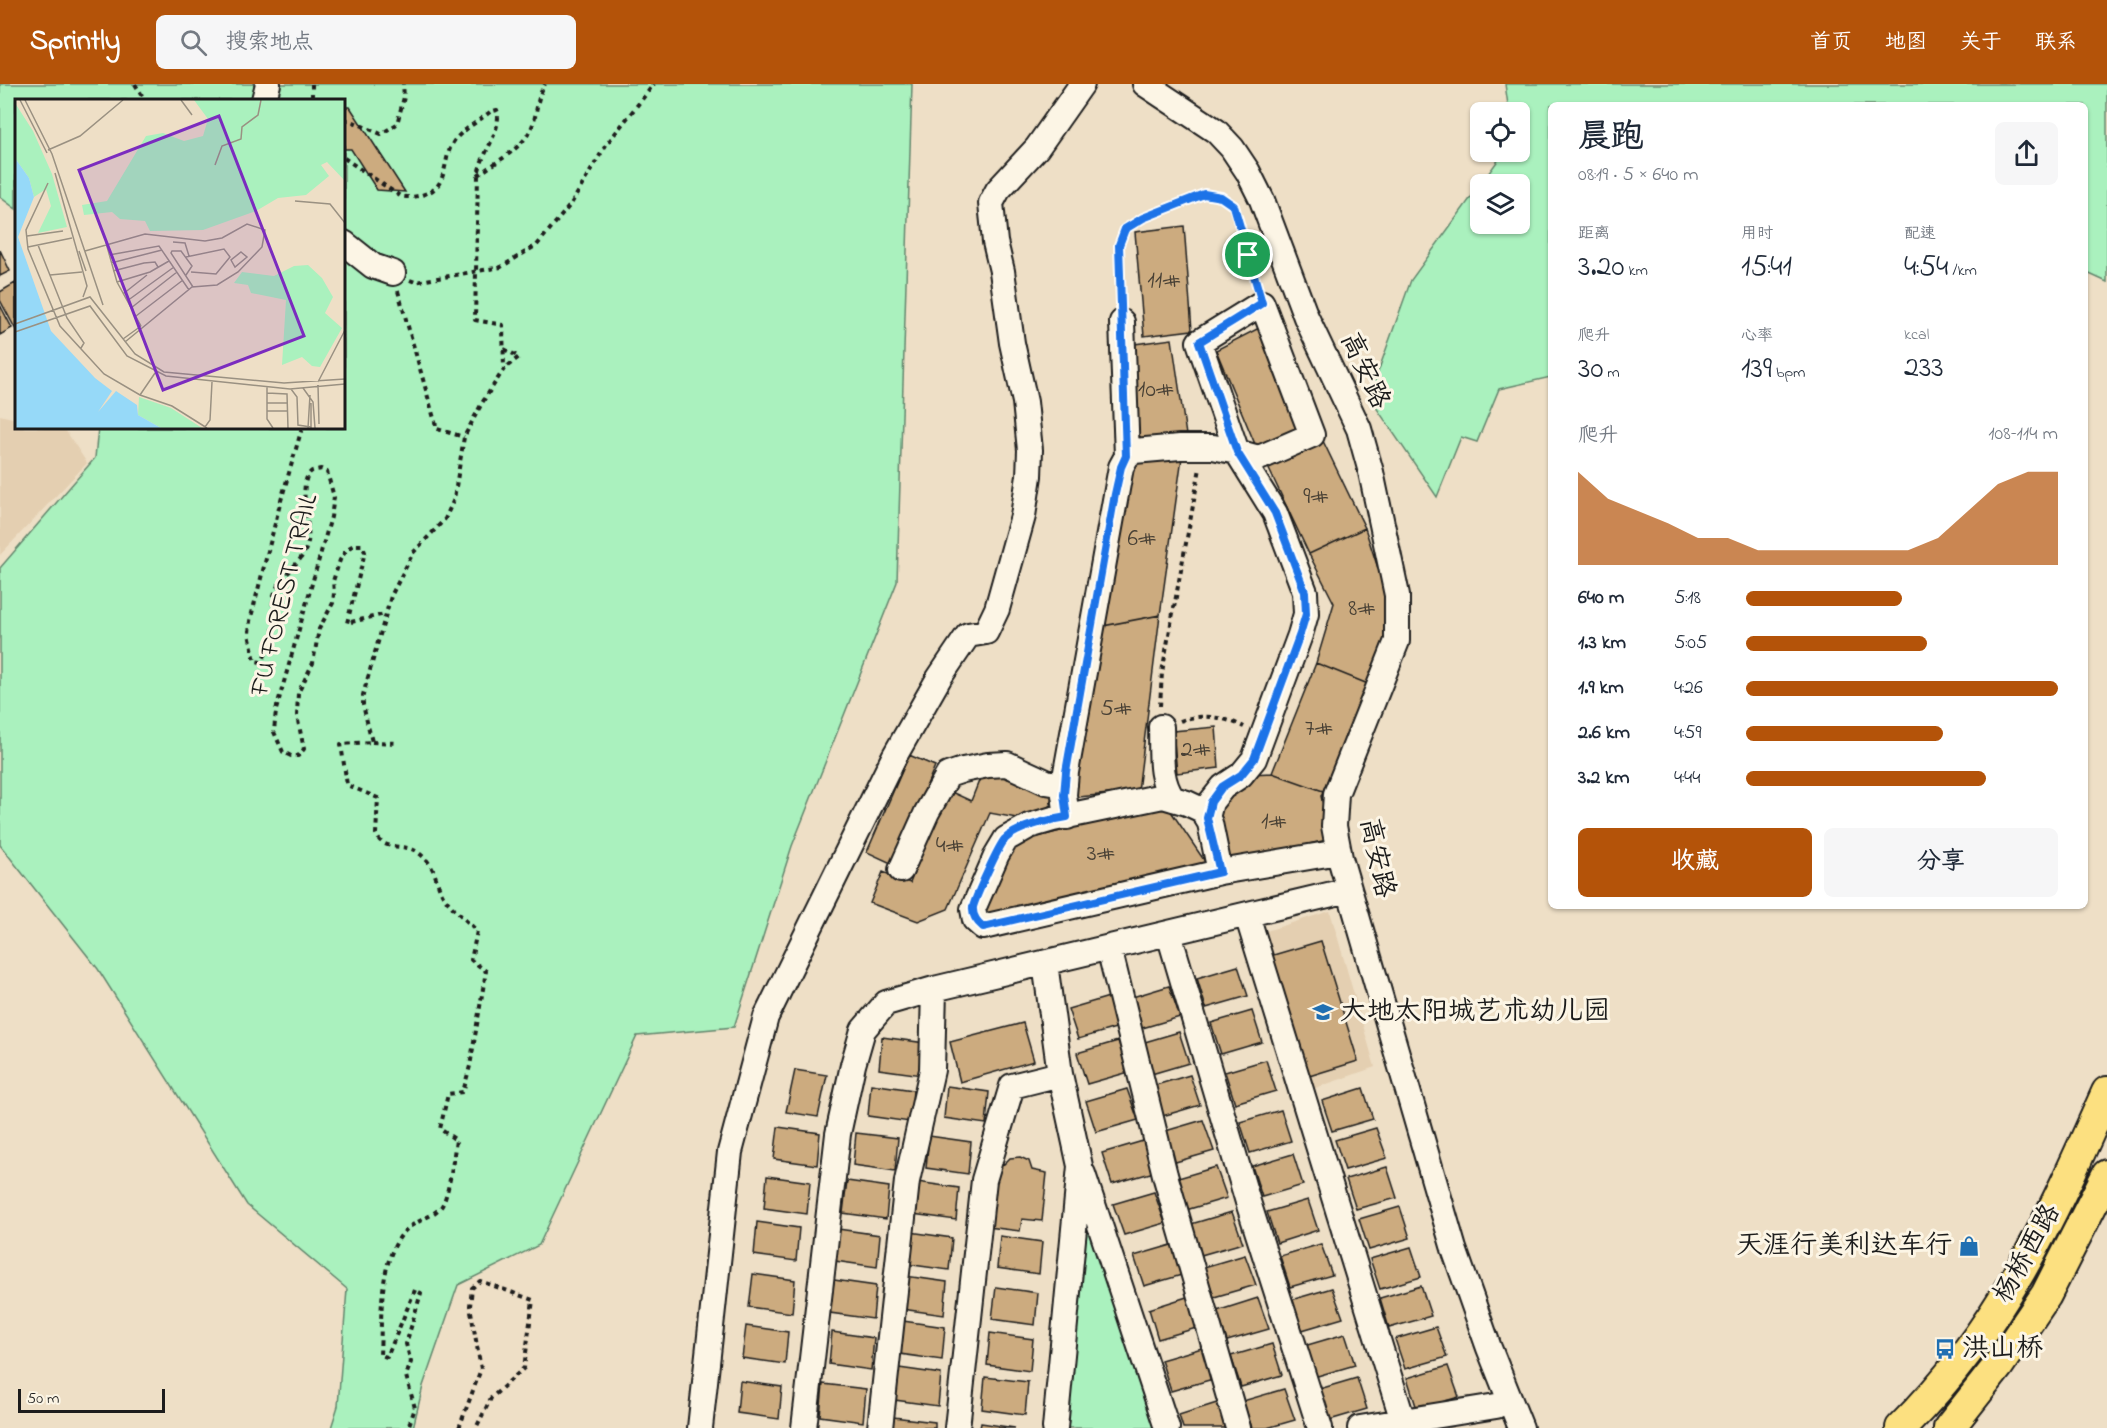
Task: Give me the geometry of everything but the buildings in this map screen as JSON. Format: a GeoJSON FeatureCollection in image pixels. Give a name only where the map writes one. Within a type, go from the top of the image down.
{"type":"FeatureCollection","features":[{"type":"Feature","properties":{"kind":"main road","name":"杨桥西路"},"geometry":{"type":"LineString","coordinates":[[1901,1428],[1931,1398],[1959,1364],[2009,1292],[2063,1192],[2107,1092]]}},
{"type":"Feature","properties":{"kind":"main road","name":"杨桥西路"},"geometry":{"type":"LineString","coordinates":[[1949,1428],[1998,1366],[2046,1295],[2107,1175]]}},
{"type":"Feature","properties":{"kind":"street"},"geometry":{"type":"LineString","coordinates":[[264,99],[268,84]]}},
{"type":"Feature","properties":{"kind":"street"},"geometry":{"type":"LineString","coordinates":[[700,1428],[730,1152],[766,1017],[894,757],[922,708],[968,635],[986,632],[997,609],[1011,560],[1023,516],[1030,450],[1025,402],[1012,343],[995,242],[991,203],[998,190],[1037,148],[1082,84]]}},
{"type":"Feature","properties":{"kind":"street","name":"高安路"},"geometry":{"type":"LineString","coordinates":[[1145,84],[1216,131],[1232,148],[1248,172],[1262,200],[1306,317],[1359,429],[1371,472],[1397,595],[1397,641],[1336,794],[1334,826],[1349,890],[1454,1249],[1489,1348],[1521,1428]]}},
{"type":"Feature","properties":{"kind":"street"},"geometry":{"type":"LineString","coordinates":[[345,244],[373,266],[393,273]]}},
{"type":"Feature","properties":{"kind":"street"},"geometry":{"type":"LineString","coordinates":[[1126,456],[1134,452],[1180,447],[1213,447],[1237,452],[1259,458],[1312,435],[1262,303],[1199,342],[1237,452],[1275,513],[1305,592],[1306,614],[1254,759],[1241,775],[1222,787],[1211,802],[1207,818]]}},
{"type":"Feature","properties":{"kind":"street"},"geometry":{"type":"LineString","coordinates":[[1067,817],[1064,795],[1072,734],[1115,494],[1126,456],[1122,322]]}},
{"type":"Feature","properties":{"kind":"street"},"geometry":{"type":"LineString","coordinates":[[1161,727],[1163,778],[1166,790],[1173,799]]}},
{"type":"Feature","properties":{"kind":"street"},"geometry":{"type":"LineString","coordinates":[[902,870],[927,812],[948,775],[988,765],[1006,764],[1046,782],[1065,785]]}},
{"type":"Feature","properties":{"kind":"street"},"geometry":{"type":"LineString","coordinates":[[1220,872],[1207,818],[1202,810],[1163,796],[1029,826],[1006,839],[973,909],[975,920],[983,927],[1220,872],[1339,852]]}},
{"type":"Feature","properties":{"kind":"street"},"geometry":{"type":"LineString","coordinates":[[804,1428],[838,1134],[863,1030],[886,1003],[934,989],[1349,890]]}},
{"type":"Feature","properties":{"kind":"street"},"geometry":{"type":"LineString","coordinates":[[1247,915],[1403,1421]]}},
{"type":"Feature","properties":{"kind":"street"},"geometry":{"type":"LineString","coordinates":[[1169,934],[1245,1191],[1320,1428]]}},
{"type":"Feature","properties":{"kind":"street"},"geometry":{"type":"LineString","coordinates":[[1109,948],[1165,1175],[1238,1428]]}},
{"type":"Feature","properties":{"kind":"street"},"geometry":{"type":"LineString","coordinates":[[1045,963],[1060,1074],[1080,1166],[1167,1428]]}},
{"type":"Feature","properties":{"kind":"street"},"geometry":{"type":"LineString","coordinates":[[880,1428],[907,1182],[932,1070],[934,989]]}},
{"type":"Feature","properties":{"kind":"street"},"geometry":{"type":"LineString","coordinates":[[957,1428],[984,1180],[1012,1086],[1060,1074]]}},
{"type":"Feature","properties":{"kind":"street"},"geometry":{"type":"LineString","coordinates":[[1055,1428],[1080,1166]]}},
{"type":"Feature","properties":{"kind":"street","name":"高安路"},"geometry":{"type":"LineString","coordinates":[[1489,1348],[1498,1417]]}},
{"type":"Feature","properties":{"kind":"street"},"geometry":{"type":"LineString","coordinates":[[1360,1428],[1403,1421],[1498,1417]]}},
{"type":"Feature","properties":{"kind":"path"},"geometry":{"type":"LineString","coordinates":[[135,84],[144,99]]}},
{"type":"Feature","properties":{"kind":"path"},"geometry":{"type":"LineString","coordinates":[[346,120],[381,134],[397,124],[404,97],[403,84]]}},
{"type":"Feature","properties":{"kind":"path"},"geometry":{"type":"LineString","coordinates":[[478,175],[522,144],[533,125],[538,98],[545,84]]}},
{"type":"Feature","properties":{"kind":"path"},"geometry":{"type":"LineString","coordinates":[[393,273],[415,282],[501,267],[537,245],[571,204],[606,145],[654,84]]}},
{"type":"Feature","properties":{"kind":"path"},"geometry":{"type":"LineString","coordinates":[[345,159],[400,196],[420,196],[431,192],[442,179],[454,141],[490,112],[497,110],[499,117],[494,138],[480,161],[478,175],[475,320],[503,325],[504,369]]}},
{"type":"Feature","properties":{"kind":"path"},"geometry":{"type":"LineString","coordinates":[[1122,322],[1119,245],[1125,229],[1143,218],[1204,194],[1221,197],[1234,206],[1262,303]]}},
{"type":"Feature","properties":{"kind":"path"},"geometry":{"type":"LineString","coordinates":[[393,273],[437,429],[464,437]]}},
{"type":"Feature","properties":{"kind":"path"},"geometry":{"type":"LineString","coordinates":[[372,742],[363,705],[363,695],[391,596],[413,553],[445,519],[454,500],[464,437],[504,369],[519,357],[504,349]]}},
{"type":"Feature","properties":{"kind":"path","name":"FU FOREST TRAIL"},"geometry":{"type":"LineString","coordinates":[[302,429],[280,504],[250,621],[249,634],[255,661],[261,662],[273,633],[272,605],[279,582],[297,563],[308,542],[304,488],[306,479],[311,472],[321,469],[327,472],[334,497],[331,517],[276,710],[274,732],[283,752],[291,756],[298,756],[304,749],[297,716],[298,693],[313,663],[319,629],[333,603],[335,571],[347,549],[354,544],[362,545],[365,552],[347,623],[385,614]]}},
{"type":"Feature","properties":{"kind":"path"},"geometry":{"type":"LineString","coordinates":[[1203,447],[1193,513],[1162,672],[1161,727],[1190,717],[1218,717],[1241,725],[1262,738]]}},
{"type":"Feature","properties":{"kind":"path"},"geometry":{"type":"LineString","coordinates":[[399,743],[341,744],[347,785],[378,798],[376,834],[382,843],[414,850],[433,867],[447,901],[477,931],[471,960],[486,971],[470,1066],[463,1092],[448,1094],[440,1129],[456,1140],[450,1177],[441,1207],[403,1233],[383,1281],[381,1355],[387,1357],[415,1290],[421,1293],[406,1344],[411,1362],[406,1377],[415,1408],[408,1428]]}},
{"type":"Feature","properties":{"kind":"path"},"geometry":{"type":"LineString","coordinates":[[459,1428],[481,1369],[470,1306],[472,1288],[480,1281],[532,1300],[524,1368],[491,1398],[476,1428]]}},
{"type":"Feature","properties":{"kind":"shaded area"},"geometry":{"type":"Polygon","coordinates":[[[0,415],[15,419],[15,429],[65,429],[87,463],[0,555],[0,415]]]}},
{"type":"Feature","properties":{"kind":"shaded area","name":"大地太阳城艺术幼儿园"},"geometry":{"type":"Polygon","coordinates":[[[1330,911],[1375,1067],[1310,1090],[1263,932],[1330,911]]]}},
{"type":"Feature","properties":{"kind":"green space"},"geometry":{"type":"Polygon","coordinates":[[[0,84],[912,84],[897,582],[792,846],[734,1027],[637,1036],[539,1245],[458,1285],[423,1386],[413,1428],[331,1428],[338,1406],[347,1289],[247,1205],[98,969],[0,845],[0,568],[95,458],[98,429],[345,429],[345,99],[15,99],[15,208],[0,197],[0,84]]]}},
{"type":"Feature","properties":{"kind":"green space"},"geometry":{"type":"Polygon","coordinates":[[[1505,84],[2107,84],[2107,282],[2088,273],[2088,102],[1548,102],[1548,378],[1499,389],[1477,442],[1461,437],[1437,497],[1369,397],[1411,280],[1470,199],[1470,234],[1530,234],[1530,174],[1488,174],[1497,162],[1530,162],[1530,102],[1508,102],[1505,84]]]}},
{"type":"Feature","properties":{"kind":"green space"},"geometry":{"type":"Polygon","coordinates":[[[1084,1187],[1158,1428],[1063,1428],[1084,1187]]]}},
{"type":"Feature","properties":{"kind":"place","name":"大地太阳城艺术幼儿园"},"geometry":{"type":"Point","coordinates":[1323,1012]}},
{"type":"Feature","properties":{"kind":"place","name":"天涯行美利达车行"},"geometry":{"type":"Point","coordinates":[1969,1246]}},
{"type":"Feature","properties":{"kind":"place","name":"洪山桥"},"geometry":{"type":"Point","coordinates":[1945,1349]}},
{"type":"Feature","properties":{"kind":"route"},"geometry":{"type":"LineString","coordinates":[[1204,194],[1221,197],[1234,206],[1248,255],[1262,303],[1199,342],[1237,452],[1275,513],[1290,550],[1305,592],[1306,614],[1254,759],[1241,775],[1222,787],[1211,802],[1207,818],[1220,872],[983,927],[975,920],[973,909],[1006,839],[1029,826],[1067,817],[1064,795],[1072,734],[1115,494],[1126,456],[1119,245],[1125,229],[1143,218],[1204,194]]}}]}
